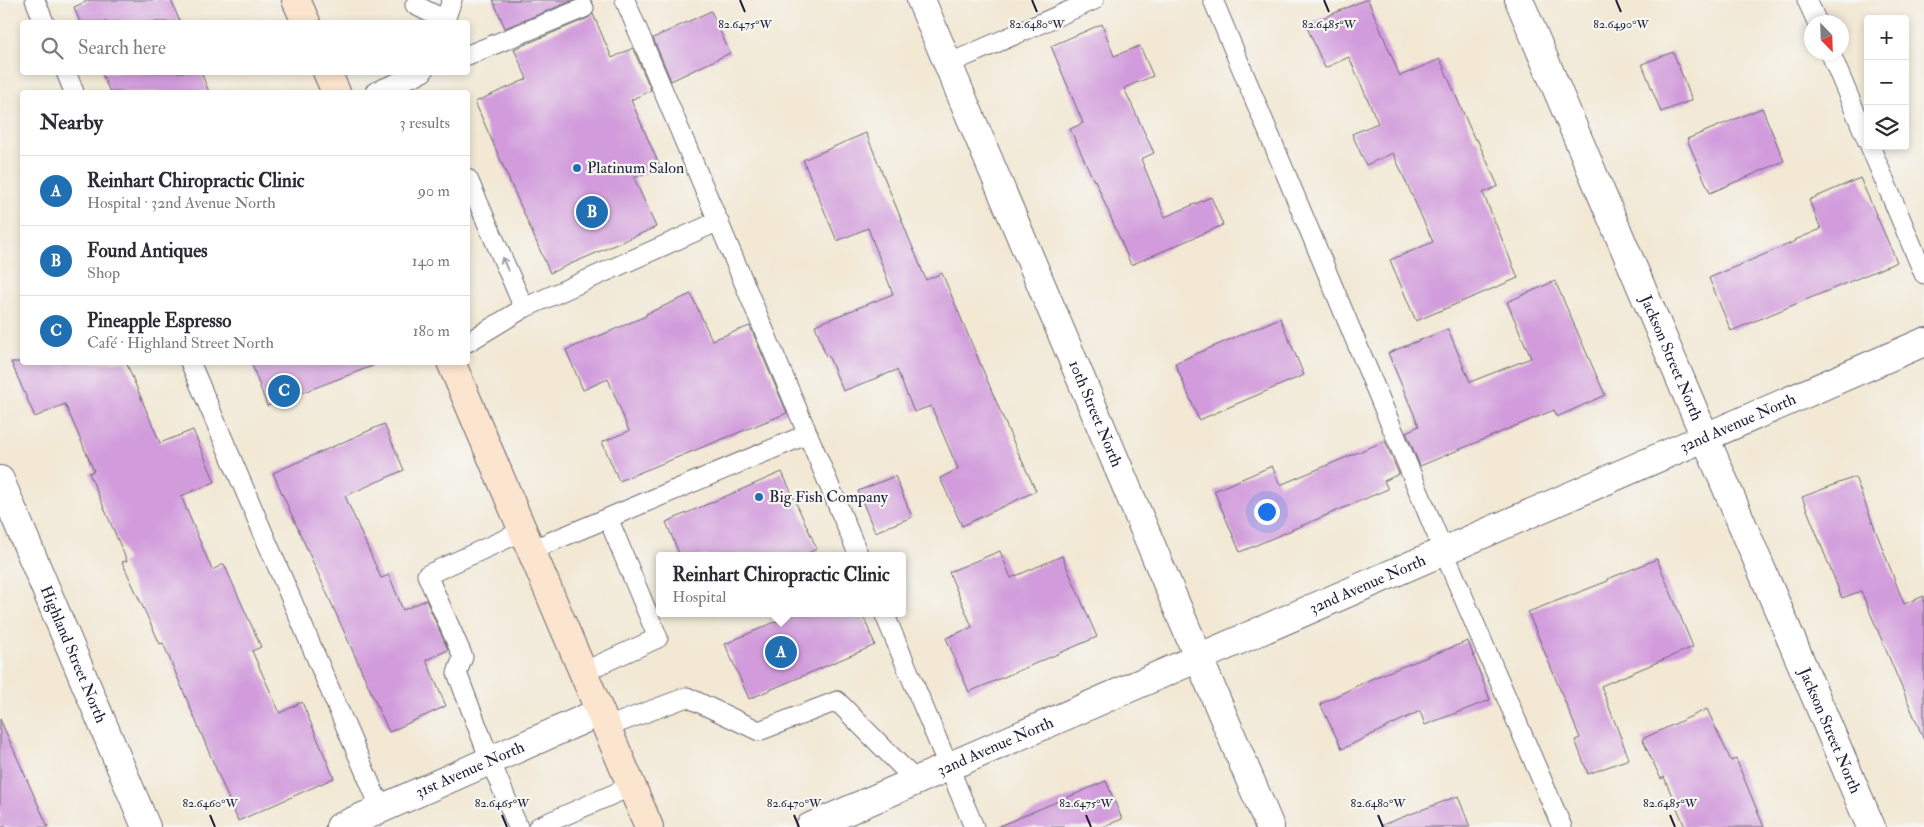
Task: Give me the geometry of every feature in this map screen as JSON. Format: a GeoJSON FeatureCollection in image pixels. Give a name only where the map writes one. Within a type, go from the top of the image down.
{"type":"FeatureCollection","features":[{"type":"Feature","properties":{"kind":"main road"},"geometry":{"type":"LineString","coordinates":[[296,0],[305,20]]}},
{"type":"Feature","properties":{"kind":"main road"},"geometry":{"type":"LineString","coordinates":[[328,75],[335,90]]}},
{"type":"Feature","properties":{"kind":"main road"},"geometry":{"type":"LineString","coordinates":[[452,365],[649,827]]}},
{"type":"Feature","properties":{"kind":"street","name":"10th Street North"},"geometry":{"type":"LineString","coordinates":[[921,0],[1270,827]]}},
{"type":"Feature","properties":{"kind":"street","name":"Jackson Street North"},"geometry":{"type":"LineString","coordinates":[[1519,0],[1871,827]]}},
{"type":"Feature","properties":{"kind":"street","name":"32nd Avenue North"},"geometry":{"type":"LineString","coordinates":[[810,827],[1924,342]]}},
{"type":"Feature","properties":{"kind":"street","name":"Highland Street North"},"geometry":{"type":"LineString","coordinates":[[0,480],[146,827]]}},
{"type":"Feature","properties":{"kind":"street","name":"31st Avenue North"},"geometry":{"type":"LineString","coordinates":[[340,827],[490,760],[603,719]]}},
{"type":"Feature","properties":{"kind":"lane"},"geometry":{"type":"LineString","coordinates":[[35,0],[43,20]]}},
{"type":"Feature","properties":{"kind":"lane"},"geometry":{"type":"LineString","coordinates":[[446,20],[452,0]]}},
{"type":"Feature","properties":{"kind":"lane"},"geometry":{"type":"LineString","coordinates":[[625,0],[857,552]]}},
{"type":"Feature","properties":{"kind":"lane"},"geometry":{"type":"LineString","coordinates":[[948,64],[1094,0]]}},
{"type":"Feature","properties":{"kind":"lane"},"geometry":{"type":"LineString","coordinates":[[1213,0],[1444,552],[1562,827]]}},
{"type":"Feature","properties":{"kind":"lane"},"geometry":{"type":"LineString","coordinates":[[1807,0],[1814,15]]}},
{"type":"Feature","properties":{"kind":"lane"},"geometry":{"type":"LineString","coordinates":[[415,5],[444,20]]}},
{"type":"Feature","properties":{"kind":"lane"},"geometry":{"type":"LineString","coordinates":[[470,54],[584,8]]}},
{"type":"Feature","properties":{"kind":"lane"},"geometry":{"type":"LineString","coordinates":[[1833,60],[1864,133]]}},
{"type":"Feature","properties":{"kind":"lane"},"geometry":{"type":"LineString","coordinates":[[67,75],[73,90]]}},
{"type":"Feature","properties":{"kind":"lane"},"geometry":{"type":"LineString","coordinates":[[380,90],[416,75]]}},
{"type":"Feature","properties":{"kind":"lane"},"geometry":{"type":"LineString","coordinates":[[1872,150],[1924,274]]}},
{"type":"Feature","properties":{"kind":"lane"},"geometry":{"type":"LineString","coordinates":[[470,184],[524,308]]}},
{"type":"Feature","properties":{"kind":"lane"},"geometry":{"type":"LineString","coordinates":[[470,341],[524,308],[718,221]]}},
{"type":"Feature","properties":{"kind":"lane"},"geometry":{"type":"LineString","coordinates":[[191,365],[381,809]]}},
{"type":"Feature","properties":{"kind":"lane"},"geometry":{"type":"LineString","coordinates":[[518,827],[457,673],[463,657],[427,575],[527,540],[608,518],[808,434]]}},
{"type":"Feature","properties":{"kind":"lane"},"geometry":{"type":"LineString","coordinates":[[583,672],[658,638],[608,518]]}},
{"type":"Feature","properties":{"kind":"lane"},"geometry":{"type":"LineString","coordinates":[[886,617],[974,827]]}},
{"type":"Feature","properties":{"kind":"lane"},"geometry":{"type":"LineString","coordinates":[[603,719],[687,696],[759,731],[837,701],[916,781]]}},
{"type":"Feature","properties":{"kind":"lane"},"geometry":{"type":"LineString","coordinates":[[538,827],[632,786]]}},
{"type":"Feature","properties":{"kind":"building"},"geometry":{"type":"Polygon","coordinates":[[[90,0],[171,0],[179,20],[79,20],[74,7],[90,0]]]}},
{"type":"Feature","properties":{"kind":"building"},"geometry":{"type":"Polygon","coordinates":[[[493,0],[574,0],[505,28],[493,0]]]}},
{"type":"Feature","properties":{"kind":"building"},"geometry":{"type":"Polygon","coordinates":[[[1368,0],[1400,76],[1440,59],[1475,140],[1477,139],[1498,186],[1483,193],[1518,278],[1416,321],[1390,260],[1433,242],[1393,153],[1366,165],[1352,134],[1378,123],[1349,57],[1325,68],[1306,25],[1368,0]]]}},
{"type":"Feature","properties":{"kind":"building"},"geometry":{"type":"Polygon","coordinates":[[[711,11],[730,53],[671,81],[653,38],[711,11]]]}},
{"type":"Feature","properties":{"kind":"building"},"geometry":{"type":"Polygon","coordinates":[[[593,14],[612,58],[633,48],[651,90],[631,100],[660,167],[634,178],[656,227],[550,273],[475,102],[527,79],[514,49],[588,18],[593,14]]]}},
{"type":"Feature","properties":{"kind":"building"},"geometry":{"type":"Polygon","coordinates":[[[1102,24],[1114,56],[1140,46],[1153,76],[1124,88],[1154,153],[1141,159],[1165,217],[1211,197],[1223,225],[1131,265],[1095,180],[1070,129],[1083,123],[1051,46],[1102,24]]]}},
{"type":"Feature","properties":{"kind":"building"},"geometry":{"type":"Polygon","coordinates":[[[1673,52],[1692,100],[1661,112],[1642,64],[1673,52]]]}},
{"type":"Feature","properties":{"kind":"building"},"geometry":{"type":"Polygon","coordinates":[[[102,75],[202,75],[208,90],[109,90],[102,75]]]}},
{"type":"Feature","properties":{"kind":"building"},"geometry":{"type":"Polygon","coordinates":[[[1762,108],[1784,161],[1710,193],[1687,139],[1762,108]]]}},
{"type":"Feature","properties":{"kind":"building"},"geometry":{"type":"Polygon","coordinates":[[[866,133],[926,280],[942,273],[1036,491],[962,526],[940,478],[958,469],[931,406],[914,412],[897,370],[843,391],[828,355],[826,356],[815,325],[893,294],[868,228],[837,241],[803,160],[866,133]]]}},
{"type":"Feature","properties":{"kind":"building"},"geometry":{"type":"Polygon","coordinates":[[[1860,178],[1897,262],[1731,331],[1709,278],[1821,229],[1809,200],[1860,178]]]}},
{"type":"Feature","properties":{"kind":"building"},"geometry":{"type":"Polygon","coordinates":[[[1555,281],[1605,395],[1557,417],[1554,410],[1420,466],[1406,432],[1419,426],[1388,353],[1448,329],[1470,382],[1531,358],[1507,302],[1555,281]]]}},
{"type":"Feature","properties":{"kind":"building"},"geometry":{"type":"Polygon","coordinates":[[[691,294],[712,340],[750,326],[787,413],[619,481],[602,442],[629,431],[608,379],[583,390],[566,350],[646,316],[646,314],[691,294]]]}},
{"type":"Feature","properties":{"kind":"building"},"geometry":{"type":"Polygon","coordinates":[[[1280,318],[1304,375],[1199,420],[1175,363],[1280,318]]]}},
{"type":"Feature","properties":{"kind":"building"},"geometry":{"type":"Polygon","coordinates":[[[11,362],[20,362],[20,365],[127,365],[160,443],[193,430],[215,482],[181,496],[212,570],[224,564],[261,647],[252,651],[280,713],[302,702],[334,778],[238,821],[163,643],[160,644],[122,562],[127,561],[89,473],[94,471],[65,404],[35,417],[11,362]]]}},
{"type":"Feature","properties":{"kind":"building"},"geometry":{"type":"Polygon","coordinates":[[[252,365],[375,365],[267,406],[252,365]]]}},
{"type":"Feature","properties":{"kind":"building"},"geometry":{"type":"Polygon","coordinates":[[[384,424],[404,470],[345,496],[381,578],[389,575],[403,610],[426,600],[448,650],[426,660],[446,706],[389,732],[273,473],[384,424]]]}},
{"type":"Feature","properties":{"kind":"building"},"geometry":{"type":"Polygon","coordinates":[[[1385,441],[1399,474],[1384,481],[1388,489],[1240,552],[1214,491],[1272,466],[1280,485],[1385,441]]]}},
{"type":"Feature","properties":{"kind":"building","name":"Big Fish Company"},"geometry":{"type":"Polygon","coordinates":[[[782,472],[817,549],[810,552],[678,552],[666,522],[782,472]]]}},
{"type":"Feature","properties":{"kind":"building"},"geometry":{"type":"Polygon","coordinates":[[[895,476],[912,517],[875,532],[858,491],[895,476]]]}},
{"type":"Feature","properties":{"kind":"building"},"geometry":{"type":"Polygon","coordinates":[[[1855,477],[1904,604],[1924,596],[1924,740],[1861,591],[1842,598],[1802,497],[1855,477]]]}},
{"type":"Feature","properties":{"kind":"building"},"geometry":{"type":"Polygon","coordinates":[[[1000,551],[1011,578],[1062,556],[1097,637],[969,692],[946,638],[972,627],[949,572],[1000,551]]]}},
{"type":"Feature","properties":{"kind":"building"},"geometry":{"type":"Polygon","coordinates":[[[1657,559],[1693,647],[1601,686],[1629,759],[1588,774],[1575,740],[1580,738],[1528,612],[1608,581],[1608,579],[1657,559]]]}},
{"type":"Feature","properties":{"kind":"building"},"geometry":{"type":"Polygon","coordinates":[[[786,617],[864,617],[875,645],[749,699],[725,644],[786,617]]]}},
{"type":"Feature","properties":{"kind":"building"},"geometry":{"type":"Polygon","coordinates":[[[1468,641],[1490,700],[1425,725],[1420,711],[1342,749],[1320,704],[1373,678],[1468,641]]]}},
{"type":"Feature","properties":{"kind":"building"},"geometry":{"type":"Polygon","coordinates":[[[1707,709],[1731,761],[1736,759],[1764,827],[1685,827],[1664,777],[1661,779],[1642,739],[1707,709]]]}},
{"type":"Feature","properties":{"kind":"building"},"geometry":{"type":"Polygon","coordinates":[[[0,719],[48,827],[0,827],[0,719]]]}},
{"type":"Feature","properties":{"kind":"building"},"geometry":{"type":"Polygon","coordinates":[[[1106,781],[1122,819],[1102,827],[997,827],[1106,781]]]}},
{"type":"Feature","properties":{"kind":"building"},"geometry":{"type":"Polygon","coordinates":[[[1458,796],[1470,827],[1382,827],[1382,825],[1458,796]]]}},
{"type":"Feature","properties":{"kind":"place","name":"Platinum Salon"},"geometry":{"type":"Point","coordinates":[577,168]}},
{"type":"Feature","properties":{"kind":"place","name":"Found Antiques"},"geometry":{"type":"Point","coordinates":[592,212]}},
{"type":"Feature","properties":{"kind":"place","name":"Pineapple Espresso"},"geometry":{"type":"Point","coordinates":[284,391]}},
{"type":"Feature","properties":{"kind":"place","name":"Big Fish Company"},"geometry":{"type":"Point","coordinates":[759,497]}},
{"type":"Feature","properties":{"kind":"place","name":"Reinhart Chiropractic Clinic"},"geometry":{"type":"Point","coordinates":[781,652]}}]}
